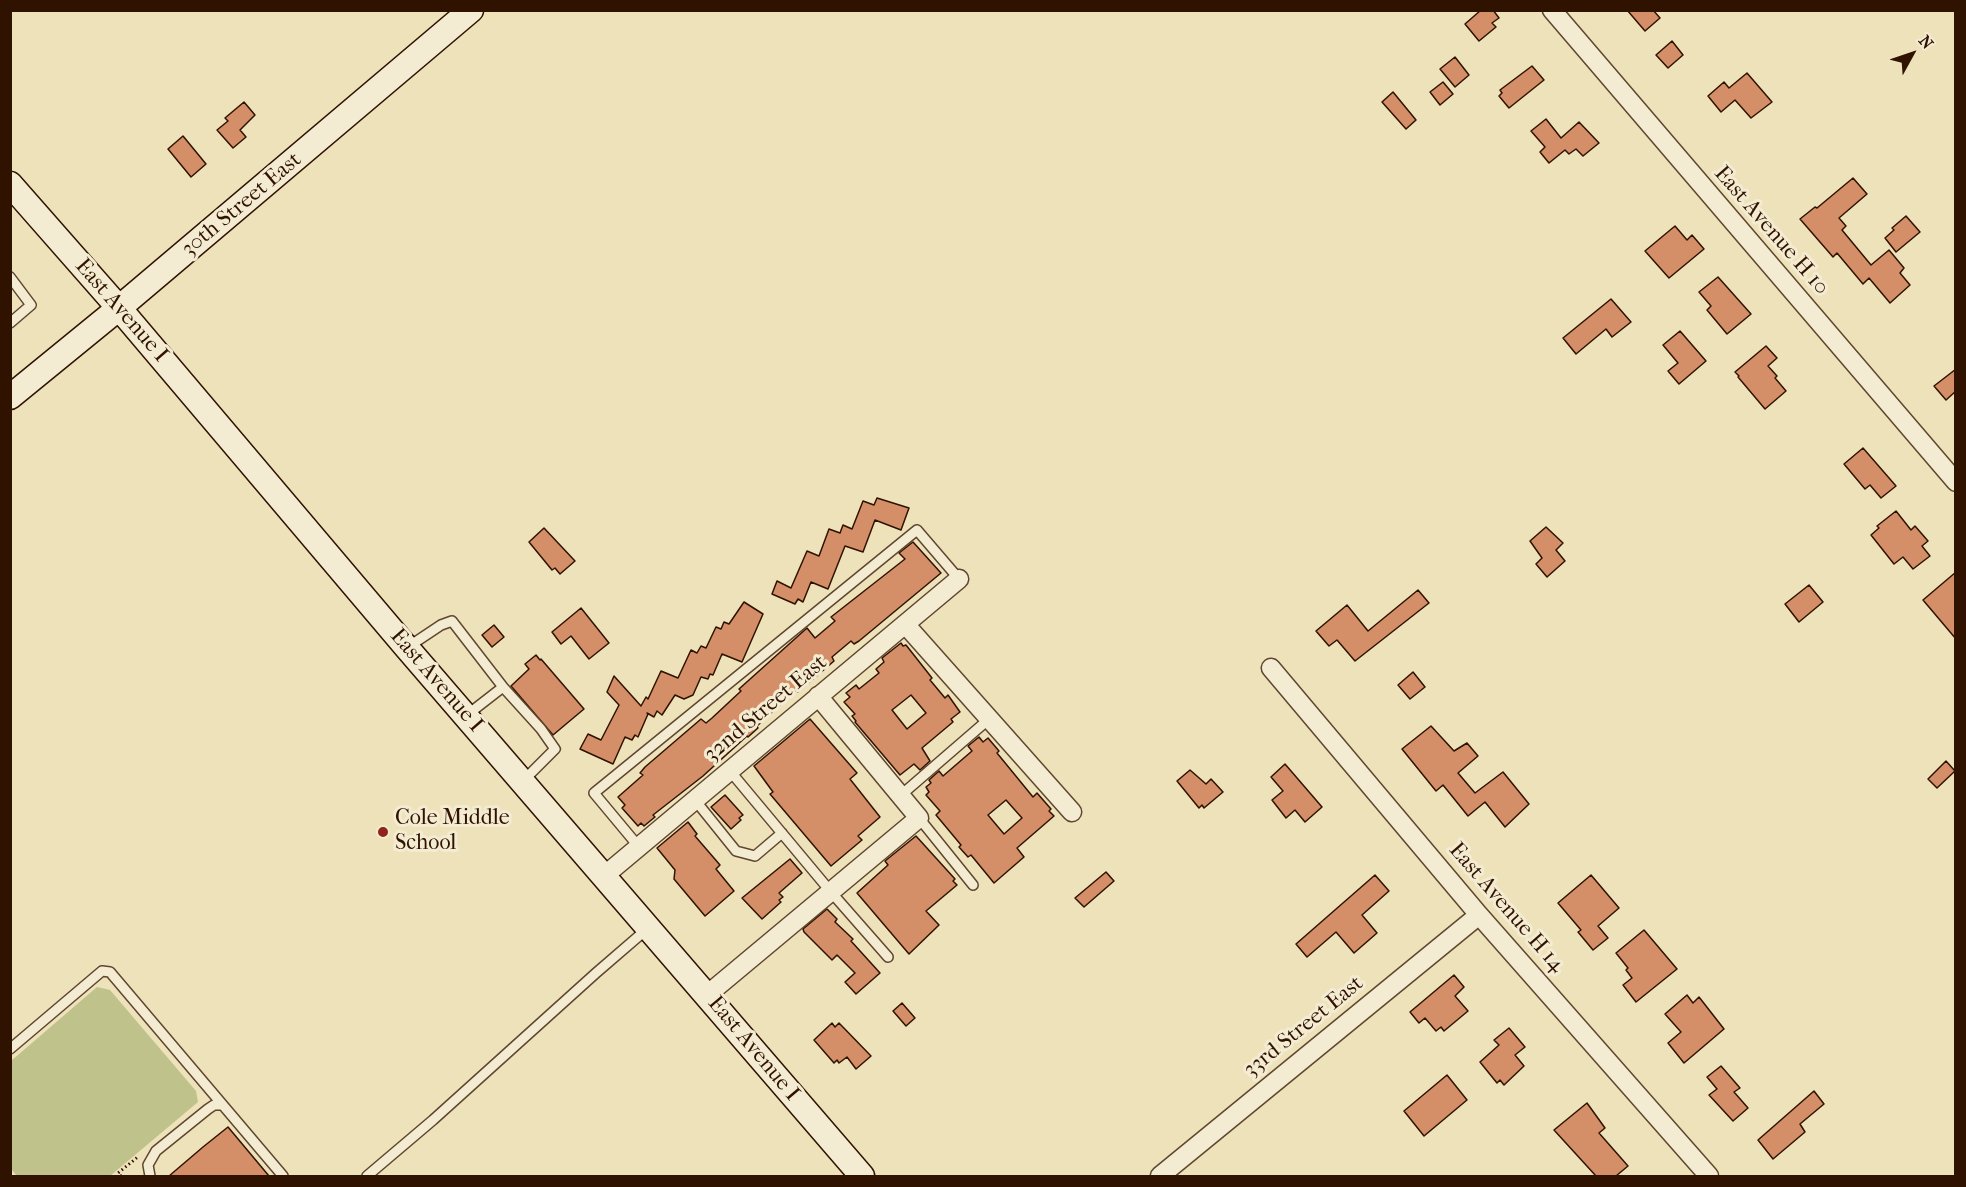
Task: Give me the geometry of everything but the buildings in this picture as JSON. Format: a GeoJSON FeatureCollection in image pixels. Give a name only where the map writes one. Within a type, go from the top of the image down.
{"type":"FeatureCollection","features":[{"type":"Feature","properties":{"kind":"street","name":"30th Street East"},"geometry":{"type":"LineString","coordinates":[[12,394],[119,308],[471,10]]}},
{"type":"Feature","properties":{"kind":"street","name":"East Avenue H 10"},"geometry":{"type":"LineString","coordinates":[[1552,10],[1956,482]]}},
{"type":"Feature","properties":{"kind":"street","name":"East Avenue I"},"geometry":{"type":"LineString","coordinates":[[10,184],[119,308],[407,648],[862,1176]]}},
{"type":"Feature","properties":{"kind":"street","name":"32nd Street East"},"geometry":{"type":"LineString","coordinates":[[604,876],[959,579]]}},
{"type":"Feature","properties":{"kind":"street"},"geometry":{"type":"LineString","coordinates":[[905,624],[1072,812]]}},
{"type":"Feature","properties":{"kind":"street","name":"East Avenue H 14"},"geometry":{"type":"LineString","coordinates":[[1271,668],[1479,915],[1709,1176]]}},
{"type":"Feature","properties":{"kind":"street"},"geometry":{"type":"LineString","coordinates":[[707,995],[919,818],[818,696]]}},
{"type":"Feature","properties":{"kind":"street","name":"33rd Street East"},"geometry":{"type":"LineString","coordinates":[[1160,1176],[1479,915]]}},
{"type":"Feature","properties":{"kind":"lane"},"geometry":{"type":"LineString","coordinates":[[10,277],[31,305],[10,323]]}},
{"type":"Feature","properties":{"kind":"lane"},"geometry":{"type":"LineString","coordinates":[[639,847],[594,793],[917,530],[959,579]]}},
{"type":"Feature","properties":{"kind":"lane"},"geometry":{"type":"LineString","coordinates":[[407,648],[441,625],[453,621],[503,687],[541,729],[555,749],[523,782]]}},
{"type":"Feature","properties":{"kind":"lane"},"geometry":{"type":"LineString","coordinates":[[466,716],[503,687]]}},
{"type":"Feature","properties":{"kind":"lane"},"geometry":{"type":"LineString","coordinates":[[900,795],[989,718]]}},
{"type":"Feature","properties":{"kind":"lane"},"geometry":{"type":"LineString","coordinates":[[730,771],[888,957]]}},
{"type":"Feature","properties":{"kind":"lane"},"geometry":{"type":"LineString","coordinates":[[695,800],[736,851],[755,856],[782,833]]}},
{"type":"Feature","properties":{"kind":"lane"},"geometry":{"type":"LineString","coordinates":[[919,818],[972,885]]}},
{"type":"Feature","properties":{"kind":"lane"},"geometry":{"type":"LineString","coordinates":[[367,1176],[649,928]]}},
{"type":"Feature","properties":{"kind":"lane"},"geometry":{"type":"LineString","coordinates":[[10,1049],[102,971],[110,972],[283,1176]]}},
{"type":"Feature","properties":{"kind":"lane"},"geometry":{"type":"LineString","coordinates":[[150,1176],[148,1165],[156,1151],[208,1109],[214,1105],[222,1105]]}},
{"type":"Feature","properties":{"kind":"path"},"geometry":{"type":"LineString","coordinates":[[122,1176],[118,1173],[146,1150]]}},
{"type":"Feature","properties":{"kind":"green space"},"geometry":{"type":"Polygon","coordinates":[[[97,987],[110,990],[196,1091],[198,1102],[110,1176],[17,1176],[11,1169],[11,1061],[97,987]]]}},
{"type":"Feature","properties":{"kind":"place","name":"Cole Middle School"},"geometry":{"type":"Point","coordinates":[383,832]}}]}
